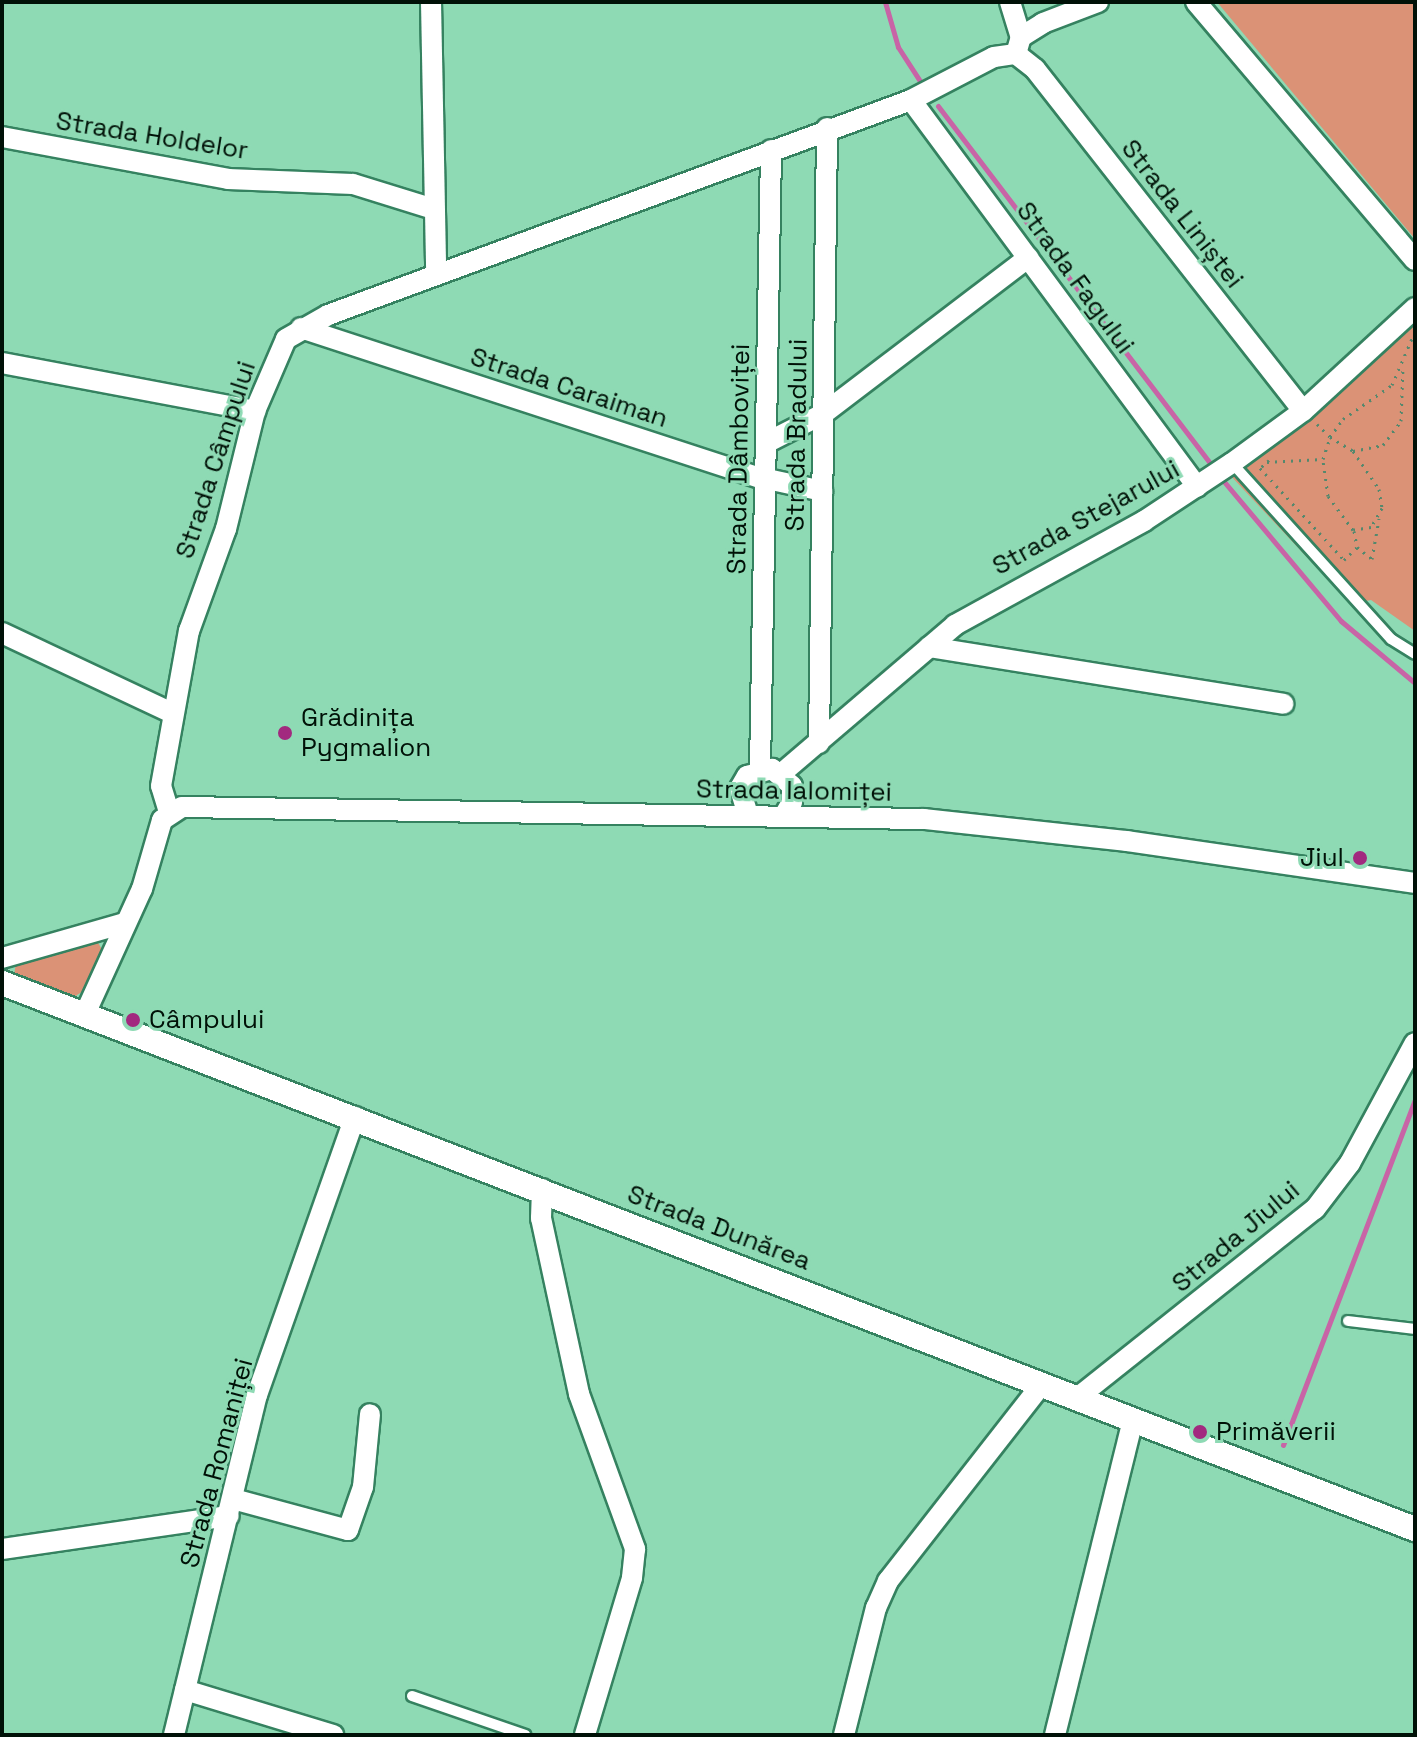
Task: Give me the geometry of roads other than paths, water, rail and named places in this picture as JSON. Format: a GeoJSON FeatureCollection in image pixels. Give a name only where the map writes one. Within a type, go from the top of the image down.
{"type":"FeatureCollection","features":[{"type":"Feature","properties":{"kind":"street"},"geometry":{"type":"LineString","coordinates":[[431,2],[436,274]]}},
{"type":"Feature","properties":{"kind":"street"},"geometry":{"type":"LineString","coordinates":[[1010,2],[1018,45]]}},
{"type":"Feature","properties":{"kind":"street","name":"Strada Câmpului"},"geometry":{"type":"LineString","coordinates":[[169,812],[161,786],[189,631],[235,499],[255,411],[275,358],[286,339],[301,328],[436,274],[604,216],[827,128],[911,100],[1098,2]]}},
{"type":"Feature","properties":{"kind":"street"},"geometry":{"type":"LineString","coordinates":[[1196,2],[1415,260]]}},
{"type":"Feature","properties":{"kind":"street","name":"Strada Liniștei"},"geometry":{"type":"LineString","coordinates":[[1018,45],[1303,411]]}},
{"type":"Feature","properties":{"kind":"street","name":"Strada Fagului"},"geometry":{"type":"LineString","coordinates":[[911,100],[1201,484]]}},
{"type":"Feature","properties":{"kind":"street","name":"Strada Bradului"},"geometry":{"type":"LineString","coordinates":[[819,743],[827,128]]}},
{"type":"Feature","properties":{"kind":"street","name":"Strada Holdelor"},"geometry":{"type":"LineString","coordinates":[[2,137],[228,179],[353,184],[434,209]]}},
{"type":"Feature","properties":{"kind":"street","name":"Strada Dâmboviței"},"geometry":{"type":"LineString","coordinates":[[760,769],[771,150]]}},
{"type":"Feature","properties":{"kind":"street"},"geometry":{"type":"LineString","coordinates":[[766,443],[823,414],[1028,258]]}},
{"type":"Feature","properties":{"kind":"street","name":"Strada Stejarului"},"geometry":{"type":"LineString","coordinates":[[782,773],[929,647],[995,598],[1144,521],[1228,466],[1303,411],[1415,308]]}},
{"type":"Feature","properties":{"kind":"street","name":"Strada Caraiman"},"geometry":{"type":"LineString","coordinates":[[301,328],[765,479],[822,491]]}},
{"type":"Feature","properties":{"kind":"street"},"geometry":{"type":"LineString","coordinates":[[2,363],[255,411]]}},
{"type":"Feature","properties":{"kind":"street"},"geometry":{"type":"LineString","coordinates":[[2,633],[172,713]]}},
{"type":"Feature","properties":{"kind":"street"},"geometry":{"type":"LineString","coordinates":[[929,647],[1283,704]]}},
{"type":"Feature","properties":{"kind":"street"},"geometry":{"type":"LineString","coordinates":[[748,815],[740,788],[760,769],[782,773],[792,786],[792,802],[784,816]]}},
{"type":"Feature","properties":{"kind":"street","name":"Strada Ialomiței"},"geometry":{"type":"LineString","coordinates":[[169,812],[182,807],[748,815],[983,824],[1415,883]]}},
{"type":"Feature","properties":{"kind":"street"},"geometry":{"type":"LineString","coordinates":[[84,1016],[169,812]]}},
{"type":"Feature","properties":{"kind":"street"},"geometry":{"type":"LineString","coordinates":[[2,958],[125,923]]}},
{"type":"Feature","properties":{"kind":"street","name":"Strada Dunărea"},"geometry":{"type":"LineString","coordinates":[[2,983],[542,1189],[1415,1529]]}},
{"type":"Feature","properties":{"kind":"street","name":"Strada Jiului"},"geometry":{"type":"LineString","coordinates":[[1077,1398],[1315,1209],[1350,1163],[1415,1043]]}},
{"type":"Feature","properties":{"kind":"street","name":"Strada Romaniței"},"geometry":{"type":"LineString","coordinates":[[174,1735],[257,1395],[355,1117]]}},
{"type":"Feature","properties":{"kind":"street"},"geometry":{"type":"LineString","coordinates":[[542,1189],[541,1218],[579,1394],[635,1549],[632,1578],[585,1735]]}},
{"type":"Feature","properties":{"kind":"street"},"geometry":{"type":"LineString","coordinates":[[844,1735],[876,1608],[888,1581],[1042,1384]]}},
{"type":"Feature","properties":{"kind":"street"},"geometry":{"type":"LineString","coordinates":[[2,1549],[231,1508],[348,1530],[363,1487],[370,1414]]}},
{"type":"Feature","properties":{"kind":"street"},"geometry":{"type":"LineString","coordinates":[[1055,1735],[1133,1419]]}},
{"type":"Feature","properties":{"kind":"street"},"geometry":{"type":"LineString","coordinates":[[185,1690],[333,1735]]}},
{"type":"Feature","properties":{"kind":"lane"},"geometry":{"type":"LineString","coordinates":[[1228,466],[1391,639],[1415,654]]}},
{"type":"Feature","properties":{"kind":"lane"},"geometry":{"type":"LineString","coordinates":[[1348,1321],[1415,1329]]}},
{"type":"Feature","properties":{"kind":"lane"},"geometry":{"type":"LineString","coordinates":[[412,1696],[525,1735]]}},
{"type":"Feature","properties":{"kind":"waterway"},"geometry":{"type":"LineString","coordinates":[[885,2],[898,47],[920,81]]}},
{"type":"Feature","properties":{"kind":"waterway"},"geometry":{"type":"LineString","coordinates":[[938,106],[1215,470]]}},
{"type":"Feature","properties":{"kind":"waterway"},"geometry":{"type":"LineString","coordinates":[[1221,478],[1341,621],[1415,683]]}},
{"type":"Feature","properties":{"kind":"waterway"},"geometry":{"type":"LineString","coordinates":[[1283,1445],[1415,1099]]}},
{"type":"Feature","properties":{"kind":"place","name":"Grădinița Pygmalion"},"geometry":{"type":"Point","coordinates":[285,733]}},
{"type":"Feature","properties":{"kind":"place","name":"Jiul"},"geometry":{"type":"Point","coordinates":[1360,858]}},
{"type":"Feature","properties":{"kind":"place","name":"Câmpului"},"geometry":{"type":"Point","coordinates":[133,1020]}},
{"type":"Feature","properties":{"kind":"place","name":"Primăverii"},"geometry":{"type":"Point","coordinates":[1200,1432]}}]}
